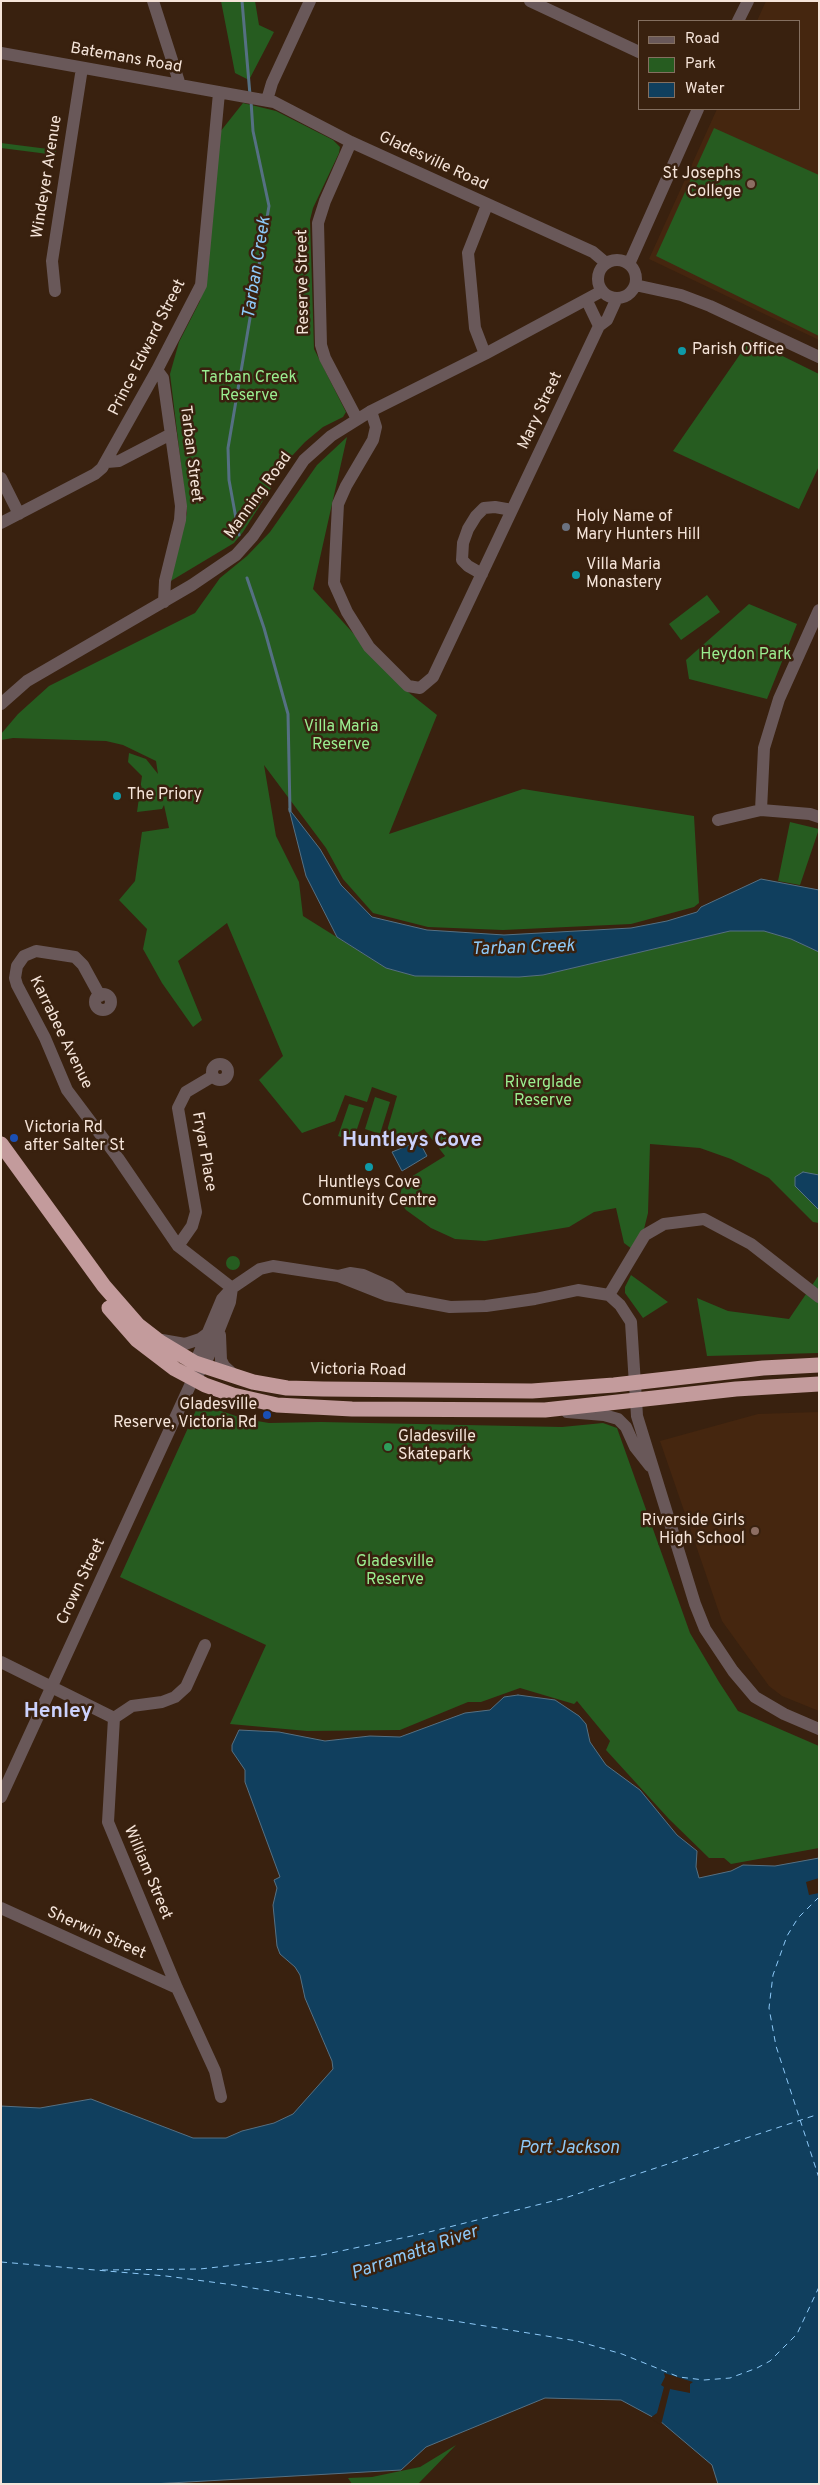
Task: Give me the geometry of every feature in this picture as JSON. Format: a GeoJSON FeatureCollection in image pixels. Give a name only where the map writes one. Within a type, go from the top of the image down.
{"type":"FeatureCollection","features":[{"type":"Feature","properties":{"kind":"highway","name":"Victoria Road"},"geometry":{"type":"LineString","coordinates":[[1,1144],[120,1307],[150,1336],[200,1364],[256,1383],[287,1388],[532,1391],[763,1368],[819,1365]]}},
{"type":"Feature","properties":{"kind":"highway"},"geometry":{"type":"LineString","coordinates":[[1,1161],[124,1326],[154,1354],[193,1379],[233,1395],[277,1405],[362,1409],[545,1410],[736,1389],[819,1384]]}},
{"type":"Feature","properties":{"kind":"street"},"geometry":{"type":"LineString","coordinates":[[153,1],[180,86]]}},
{"type":"Feature","properties":{"kind":"street"},"geometry":{"type":"LineString","coordinates":[[265,100],[310,1]]}},
{"type":"Feature","properties":{"kind":"street"},"geometry":{"type":"LineString","coordinates":[[530,1],[638,52]]}},
{"type":"Feature","properties":{"kind":"street"},"geometry":{"type":"LineString","coordinates":[[738,20],[748,1]]}},
{"type":"Feature","properties":{"kind":"street","name":"Batemans Road"},"geometry":{"type":"LineString","coordinates":[[1,54],[244,97]]}},
{"type":"Feature","properties":{"kind":"street","name":"Windeyer Avenue"},"geometry":{"type":"LineString","coordinates":[[55,291],[52,261],[82,68]]}},
{"type":"Feature","properties":{"kind":"street","name":"Prince Edward Street"},"geometry":{"type":"LineString","coordinates":[[1,523],[95,474],[107,462],[201,285],[219,93]]}},
{"type":"Feature","properties":{"kind":"street","name":"Gladesville Road"},"geometry":{"type":"LineString","coordinates":[[244,97],[265,100],[487,206],[593,252],[606,263]]}},
{"type":"Feature","properties":{"kind":"street"},"geometry":{"type":"LineString","coordinates":[[629,264],[698,110]]}},
{"type":"Feature","properties":{"kind":"street","name":"Reserve Street"},"geometry":{"type":"LineString","coordinates":[[351,142],[325,201],[318,223],[321,345],[325,358],[357,419]]}},
{"type":"Feature","properties":{"kind":"street"},"geometry":{"type":"LineString","coordinates":[[485,354],[475,328],[468,253],[487,206]]}},
{"type":"Feature","properties":{"kind":"street"},"geometry":{"type":"LineString","coordinates":[[618,260],[629,264],[635,274],[635,285],[626,296],[617,298],[608,296],[602,291],[598,276],[606,263],[618,260]]}},
{"type":"Feature","properties":{"kind":"street"},"geometry":{"type":"LineString","coordinates":[[635,285],[681,295],[710,306],[819,356]]}},
{"type":"Feature","properties":{"kind":"street","name":"Manning Road"},"geometry":{"type":"LineString","coordinates":[[1,704],[27,682],[164,602],[236,555],[253,536],[304,460],[331,436],[371,411],[485,354],[602,291]]}},
{"type":"Feature","properties":{"kind":"street","name":"Mary Street"},"geometry":{"type":"LineString","coordinates":[[371,411],[376,427],[373,440],[346,486],[338,504],[334,583],[347,612],[368,646],[408,686],[420,688],[433,677],[600,326],[607,320],[617,298]]}},
{"type":"Feature","properties":{"kind":"street"},"geometry":{"type":"LineString","coordinates":[[586,301],[600,326]]}},
{"type":"Feature","properties":{"kind":"street","name":"Tarban Street"},"geometry":{"type":"LineString","coordinates":[[157,370],[163,378],[181,514],[165,582],[164,602]]}},
{"type":"Feature","properties":{"kind":"street"},"geometry":{"type":"LineString","coordinates":[[107,462],[119,462],[171,434]]}},
{"type":"Feature","properties":{"kind":"street"},"geometry":{"type":"LineString","coordinates":[[1,478],[20,514]]}},
{"type":"Feature","properties":{"kind":"street"},"geometry":{"type":"LineString","coordinates":[[482,574],[462,560],[463,543],[468,529],[476,516],[484,508],[500,507],[512,510]]}},
{"type":"Feature","properties":{"kind":"street"},"geometry":{"type":"LineString","coordinates":[[761,810],[764,748],[779,699],[819,610]]}},
{"type":"Feature","properties":{"kind":"street"},"geometry":{"type":"LineString","coordinates":[[718,820],[761,810],[810,814],[819,817]]}},
{"type":"Feature","properties":{"kind":"street","name":"Karrabee Avenue"},"geometry":{"type":"LineString","coordinates":[[100,996],[83,965],[75,956],[36,951],[24,956],[17,966],[15,978],[17,985],[45,1038],[67,1090],[118,1158],[178,1246],[232,1288]]}},
{"type":"Feature","properties":{"kind":"street","name":"Fryar Place"},"geometry":{"type":"LineString","coordinates":[[178,1246],[192,1226],[196,1212],[178,1108],[186,1092],[213,1076]]}},
{"type":"Feature","properties":{"kind":"street"},"geometry":{"type":"LineString","coordinates":[[609,1295],[645,1235],[664,1224],[704,1219],[751,1244],[819,1297]]}},
{"type":"Feature","properties":{"kind":"street"},"geometry":{"type":"LineString","coordinates":[[200,1364],[208,1333],[222,1299],[232,1288],[249,1275],[273,1266],[338,1276],[386,1296],[402,1297],[423,1303],[486,1306],[578,1290],[609,1295],[628,1314],[631,1322],[634,1400],[637,1416],[695,1604],[717,1648],[755,1698],[784,1714],[819,1729]]}},
{"type":"Feature","properties":{"kind":"street"},"geometry":{"type":"LineString","coordinates":[[200,1364],[220,1328],[230,1302],[232,1288]]}},
{"type":"Feature","properties":{"kind":"street"},"geometry":{"type":"LineString","coordinates":[[220,1328],[220,1354],[224,1366],[239,1377],[256,1383]]}},
{"type":"Feature","properties":{"kind":"street"},"geometry":{"type":"LineString","coordinates":[[150,1336],[174,1344],[184,1344],[200,1339],[208,1333]]}},
{"type":"Feature","properties":{"kind":"street","name":"Crown Street"},"geometry":{"type":"LineString","coordinates":[[1,1798],[200,1364]]}},
{"type":"Feature","properties":{"kind":"street"},"geometry":{"type":"LineString","coordinates":[[545,1410],[604,1415],[618,1419],[626,1427],[635,1447],[655,1472]]}},
{"type":"Feature","properties":{"kind":"street"},"geometry":{"type":"LineString","coordinates":[[1,1662],[53,1686],[114,1718],[132,1706],[162,1702],[175,1697],[186,1687],[204,1645]]}},
{"type":"Feature","properties":{"kind":"street","name":"William Street"},"geometry":{"type":"LineString","coordinates":[[114,1718],[108,1822],[177,1988],[215,2071],[221,2097]]}},
{"type":"Feature","properties":{"kind":"street","name":"Sherwin Street"},"geometry":{"type":"LineString","coordinates":[[1,1908],[177,1988]]}},
{"type":"Feature","properties":{"kind":"shaded area","name":"St Josephs College"},"geometry":{"type":"Polygon","coordinates":[[[766,1],[819,1],[819,340],[649,259],[717,110],[800,110],[800,20],[757,20],[766,1]]]}},
{"type":"Feature","properties":{"kind":"shaded area","name":"Riverside Girls High School"},"geometry":{"type":"Polygon","coordinates":[[[819,1412],[819,1711],[782,1696],[769,1686],[722,1621],[660,1441],[758,1414],[819,1412]]]}},
{"type":"Feature","properties":{"kind":"green space"},"geometry":{"type":"Polygon","coordinates":[[[221,1],[255,1],[259,25],[274,32],[249,80],[235,73],[221,1]]]}},
{"type":"Feature","properties":{"kind":"green space","name":"Tarban Creek Reserve"},"geometry":{"type":"Polygon","coordinates":[[[243,103],[276,111],[333,140],[340,147],[339,153],[313,208],[310,220],[314,349],[346,412],[343,417],[323,427],[290,458],[234,543],[169,582],[187,513],[170,374],[179,342],[200,301],[220,132],[243,103]]]}},
{"type":"Feature","properties":{"kind":"green space","name":"St Josephs College"},"geometry":{"type":"Polygon","coordinates":[[[714,128],[819,175],[819,336],[656,256],[714,128]]]}},
{"type":"Feature","properties":{"kind":"green space"},"geometry":{"type":"Polygon","coordinates":[[[1,143],[56,150],[56,155],[1,148],[1,143]]]}},
{"type":"Feature","properties":{"kind":"green space"},"geometry":{"type":"Polygon","coordinates":[[[750,340],[819,374],[819,466],[799,509],[673,451],[750,340]]]}},
{"type":"Feature","properties":{"kind":"green space","name":"Riverglade Reserve"},"geometry":{"type":"Polygon","coordinates":[[[347,437],[313,589],[403,688],[437,715],[389,834],[523,789],[694,816],[699,903],[694,907],[631,924],[503,930],[428,927],[373,913],[343,879],[326,848],[264,765],[276,836],[299,882],[303,916],[386,968],[415,976],[519,977],[543,975],[730,931],[764,931],[791,939],[819,952],[819,1223],[813,1222],[769,1178],[731,1159],[700,1148],[650,1144],[648,1213],[643,1233],[632,1249],[624,1243],[616,1208],[594,1212],[569,1227],[485,1241],[455,1239],[431,1228],[406,1210],[399,1201],[403,1182],[445,1156],[424,1129],[390,1148],[384,1141],[397,1096],[372,1087],[367,1102],[345,1095],[335,1121],[302,1133],[259,1080],[283,1056],[227,923],[178,961],[202,1020],[193,1027],[162,983],[143,949],[147,929],[119,900],[135,881],[142,832],[169,828],[164,805],[162,809],[137,812],[142,776],[128,762],[129,753],[146,759],[158,774],[156,761],[123,745],[106,741],[13,738],[1,740],[1,734],[18,714],[49,686],[195,613],[220,578],[247,556],[270,532],[317,465],[347,437]]]}},
{"type":"Feature","properties":{"kind":"green space"},"geometry":{"type":"Polygon","coordinates":[[[707,595],[720,612],[681,640],[669,624],[707,595]]]}},
{"type":"Feature","properties":{"kind":"green space","name":"Heydon Park"},"geometry":{"type":"Polygon","coordinates":[[[749,604],[797,624],[767,699],[689,679],[686,660],[749,604]]]}},
{"type":"Feature","properties":{"kind":"green space"},"geometry":{"type":"Polygon","coordinates":[[[790,822],[819,829],[800,885],[778,881],[790,822]]]}},
{"type":"Feature","properties":{"kind":"green space"},"geometry":{"type":"Polygon","coordinates":[[[375,1097],[390,1102],[380,1134],[365,1129],[375,1097]]]}},
{"type":"Feature","properties":{"kind":"green space"},"geometry":{"type":"Polygon","coordinates":[[[349,1104],[364,1108],[353,1141],[338,1136],[349,1104]]]}},
{"type":"Feature","properties":{"kind":"green space"},"geometry":{"type":"Polygon","coordinates":[[[230,1256],[236,1256],[240,1263],[236,1270],[230,1270],[226,1266],[226,1260],[230,1256]]]}},
{"type":"Feature","properties":{"kind":"green space"},"geometry":{"type":"Polygon","coordinates":[[[631,1275],[668,1302],[643,1318],[625,1293],[625,1287],[631,1275]]]}},
{"type":"Feature","properties":{"kind":"green space"},"geometry":{"type":"Polygon","coordinates":[[[819,1275],[819,1353],[707,1356],[697,1298],[728,1311],[789,1319],[819,1275]]]}},
{"type":"Feature","properties":{"kind":"green space","name":"Gladesville Reserve"},"geometry":{"type":"Polygon","coordinates":[[[203,1405],[245,1419],[269,1423],[321,1422],[562,1427],[603,1423],[617,1428],[690,1633],[719,1682],[738,1711],[819,1746],[819,1848],[731,1864],[724,1858],[709,1858],[669,1819],[606,1750],[610,1741],[577,1701],[574,1704],[520,1688],[481,1702],[468,1702],[400,1730],[307,1731],[230,1724],[266,1645],[120,1577],[198,1406],[203,1405]]]}},
{"type":"Feature","properties":{"kind":"green space"},"geometry":{"type":"Polygon","coordinates":[[[456,2445],[418,2484],[352,2484],[348,2478],[372,2477],[420,2467],[456,2445]]]}},
{"type":"Feature","properties":{"kind":"water","name":"Tarban Creek"},"geometry":{"type":"Polygon","coordinates":[[[289,809],[320,849],[341,885],[372,917],[427,930],[504,935],[631,928],[667,921],[697,912],[701,907],[761,879],[819,890],[819,952],[791,939],[764,931],[730,931],[543,975],[519,977],[415,976],[386,968],[337,937],[306,876],[289,809]]]}},
{"type":"Feature","properties":{"kind":"water"},"geometry":{"type":"Polygon","coordinates":[[[419,1141],[427,1156],[402,1171],[392,1152],[419,1141]]]}},
{"type":"Feature","properties":{"kind":"water"},"geometry":{"type":"Polygon","coordinates":[[[803,1172],[819,1175],[819,1210],[795,1186],[795,1177],[803,1172]]]}},
{"type":"Feature","properties":{"kind":"water","name":"Port Jackson"},"geometry":{"type":"Polygon","coordinates":[[[518,1695],[555,1700],[579,1716],[586,1724],[590,1742],[606,1765],[640,1790],[677,1835],[697,1851],[696,1867],[699,1878],[731,1871],[743,1865],[775,1866],[819,1858],[819,2484],[718,2484],[712,2465],[660,2421],[621,2400],[545,2398],[426,2447],[401,2470],[152,2484],[1,2484],[1,2106],[40,2108],[91,2099],[193,2138],[226,2138],[242,2131],[274,2123],[293,2114],[333,2069],[332,2061],[305,1998],[300,1975],[295,1967],[280,1954],[277,1946],[273,1905],[277,1888],[274,1880],[280,1877],[245,1782],[245,1770],[232,1751],[232,1745],[239,1730],[279,1732],[325,1741],[370,1736],[400,1737],[465,1713],[490,1710],[504,1697],[518,1695]]]}},
{"type":"Feature","properties":{"kind":"pier"},"geometry":{"type":"Polygon","coordinates":[[[819,1878],[819,1893],[809,1895],[806,1882],[819,1878]]]}},
{"type":"Feature","properties":{"kind":"pier"},"geometry":{"type":"Polygon","coordinates":[[[664,2373],[693,2382],[690,2384],[690,2393],[670,2389],[661,2425],[650,2418],[657,2413],[664,2387],[661,2385],[665,2377],[664,2373]]]}},
{"type":"Feature","properties":{"kind":"waterway","name":"Tarban Creek"},"geometry":{"type":"LineString","coordinates":[[242,1],[250,95]]}},
{"type":"Feature","properties":{"kind":"waterway","name":"Tarban Creek"},"geometry":{"type":"LineString","coordinates":[[239,535],[229,480],[228,448],[269,206],[253,131],[251,101]]}},
{"type":"Feature","properties":{"kind":"waterway","name":"Tarban Creek"},"geometry":{"type":"LineString","coordinates":[[247,578],[264,628],[288,714],[290,811]]}},
{"type":"Feature","properties":{"kind":"ferry route"},"geometry":{"type":"LineString","coordinates":[[819,1897],[798,1918],[787,1936],[773,1975],[769,2008],[776,2046],[819,2178]]}},
{"type":"Feature","properties":{"kind":"ferry route"},"geometry":{"type":"LineString","coordinates":[[102,2270],[200,2269],[317,2256],[421,2234],[565,2198],[819,2114]]}},
{"type":"Feature","properties":{"kind":"ferry route"},"geometry":{"type":"LineString","coordinates":[[1,2262],[166,2276],[234,2285],[577,2341],[622,2354],[679,2377],[704,2380],[730,2378],[770,2361],[797,2334],[819,2287]]}},
{"type":"Feature","properties":{"kind":"place","name":"St Josephs College"},"geometry":{"type":"Point","coordinates":[751,184]}},
{"type":"Feature","properties":{"kind":"place","name":"Parish Office"},"geometry":{"type":"Point","coordinates":[682,351]}},
{"type":"Feature","properties":{"kind":"place","name":"Holy Name of Mary Hunters Hill"},"geometry":{"type":"Point","coordinates":[566,527]}},
{"type":"Feature","properties":{"kind":"place","name":"Villa Maria Monastery"},"geometry":{"type":"Point","coordinates":[576,575]}},
{"type":"Feature","properties":{"kind":"place","name":"The Priory"},"geometry":{"type":"Point","coordinates":[117,796]}},
{"type":"Feature","properties":{"kind":"place","name":"Victoria Rd after Salter St"},"geometry":{"type":"Point","coordinates":[14,1138]}},
{"type":"Feature","properties":{"kind":"place","name":"Huntleys Cove Community Centre"},"geometry":{"type":"Point","coordinates":[369,1167]}},
{"type":"Feature","properties":{"kind":"place","name":"Gladesville Reserve, Victoria Rd"},"geometry":{"type":"Point","coordinates":[267,1415]}},
{"type":"Feature","properties":{"kind":"place","name":"Gladesville Skatepark"},"geometry":{"type":"Point","coordinates":[388,1447]}},
{"type":"Feature","properties":{"kind":"place","name":"Riverside Girls High School"},"geometry":{"type":"Point","coordinates":[755,1531]}},
{"type":"Feature","properties":{"kind":"district","name":"Huntleys Cove"},"geometry":{"type":"Point","coordinates":[412,1142]}},
{"type":"Feature","properties":{"kind":"district","name":"Henley"},"geometry":{"type":"Point","coordinates":[58,1713]}},
{"type":"Feature","properties":{"kind":"park label","name":"Villa Maria Reserve"},"geometry":{"type":"Point","coordinates":[341,737]}},
{"type":"Feature","properties":{"kind":"water label","name":"Parramatta River"},"geometry":{"type":"Point","coordinates":[415,2254]}}]}
